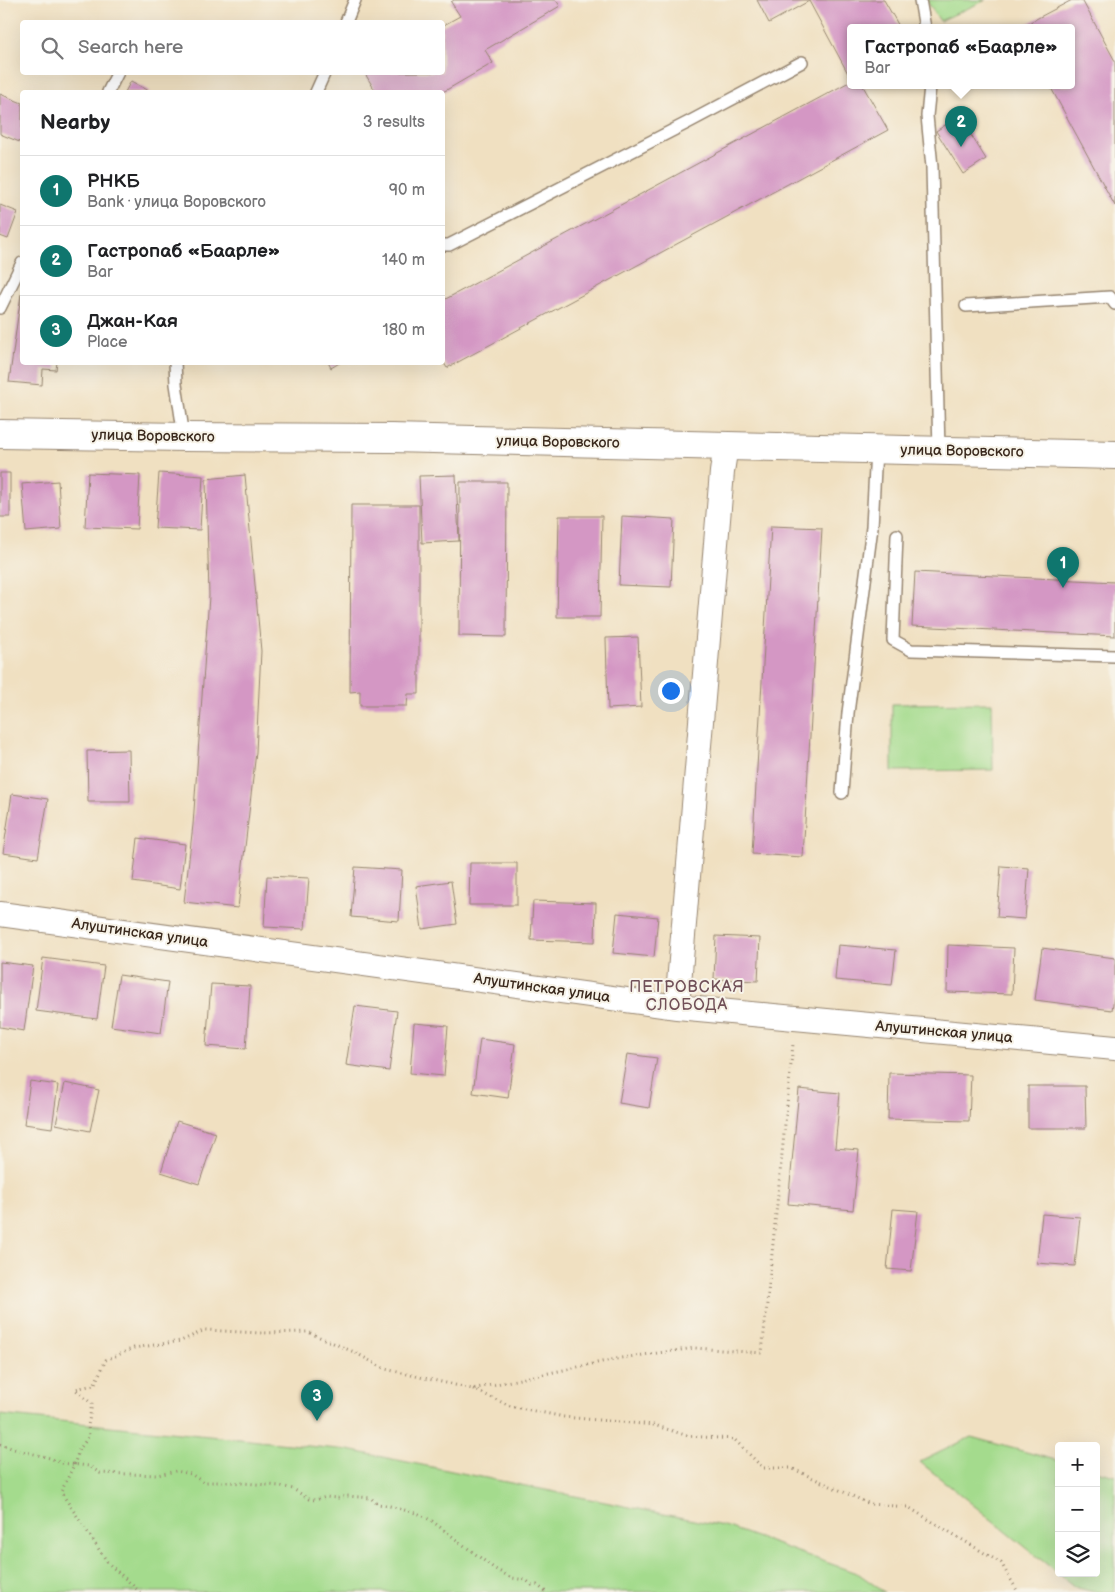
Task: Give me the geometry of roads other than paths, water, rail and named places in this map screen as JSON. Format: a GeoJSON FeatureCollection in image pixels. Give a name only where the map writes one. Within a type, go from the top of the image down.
{"type":"FeatureCollection","features":[{"type":"Feature","properties":{"kind":"main road","name":"улица Воровского"},"geometry":{"type":"LineString","coordinates":[[0,434],[401,438],[1115,455]]}},
{"type":"Feature","properties":{"kind":"street"},"geometry":{"type":"LineString","coordinates":[[677,1007],[721,482],[726,446]]}},
{"type":"Feature","properties":{"kind":"street","name":"Алуштинская улица"},"geometry":{"type":"LineString","coordinates":[[0,914],[677,1007],[1115,1048]]}},
{"type":"Feature","properties":{"kind":"lane"},"geometry":{"type":"LineString","coordinates":[[347,20],[355,0]]}},
{"type":"Feature","properties":{"kind":"lane"},"geometry":{"type":"LineString","coordinates":[[920,0],[924,24]]}},
{"type":"Feature","properties":{"kind":"lane"},"geometry":{"type":"LineString","coordinates":[[445,245],[449,245],[689,122],[802,62]]}},
{"type":"Feature","properties":{"kind":"lane"},"geometry":{"type":"LineString","coordinates":[[109,90],[116,75]]}},
{"type":"Feature","properties":{"kind":"lane"},"geometry":{"type":"LineString","coordinates":[[317,90],[323,75]]}},
{"type":"Feature","properties":{"kind":"lane"},"geometry":{"type":"LineString","coordinates":[[930,89],[927,116],[932,167],[939,451]]}},
{"type":"Feature","properties":{"kind":"lane"},"geometry":{"type":"LineString","coordinates":[[0,308],[20,267]]}},
{"type":"Feature","properties":{"kind":"lane"},"geometry":{"type":"LineString","coordinates":[[966,306],[1110,297],[1115,304]]}},
{"type":"Feature","properties":{"kind":"lane"},"geometry":{"type":"LineString","coordinates":[[174,365],[184,437]]}},
{"type":"Feature","properties":{"kind":"lane"},"geometry":{"type":"LineString","coordinates":[[842,793],[848,713],[872,527],[876,449]]}},
{"type":"Feature","properties":{"kind":"lane"},"geometry":{"type":"LineString","coordinates":[[896,535],[893,640],[911,650],[1115,656]]}},
{"type":"Feature","properties":{"kind":"place","name":"Гастропаб «Баарле»"},"geometry":{"type":"Point","coordinates":[961,147]}},
{"type":"Feature","properties":{"kind":"place","name":"РНКБ"},"geometry":{"type":"Point","coordinates":[1063,588]}},
{"type":"Feature","properties":{"kind":"place","name":"Джан-Кая"},"geometry":{"type":"Point","coordinates":[317,1421]}},
{"type":"Feature","properties":{"kind":"district","name":"ПЕТРОВСКАЯ СЛОБОДА"},"geometry":{"type":"Point","coordinates":[687,996]}}]}
